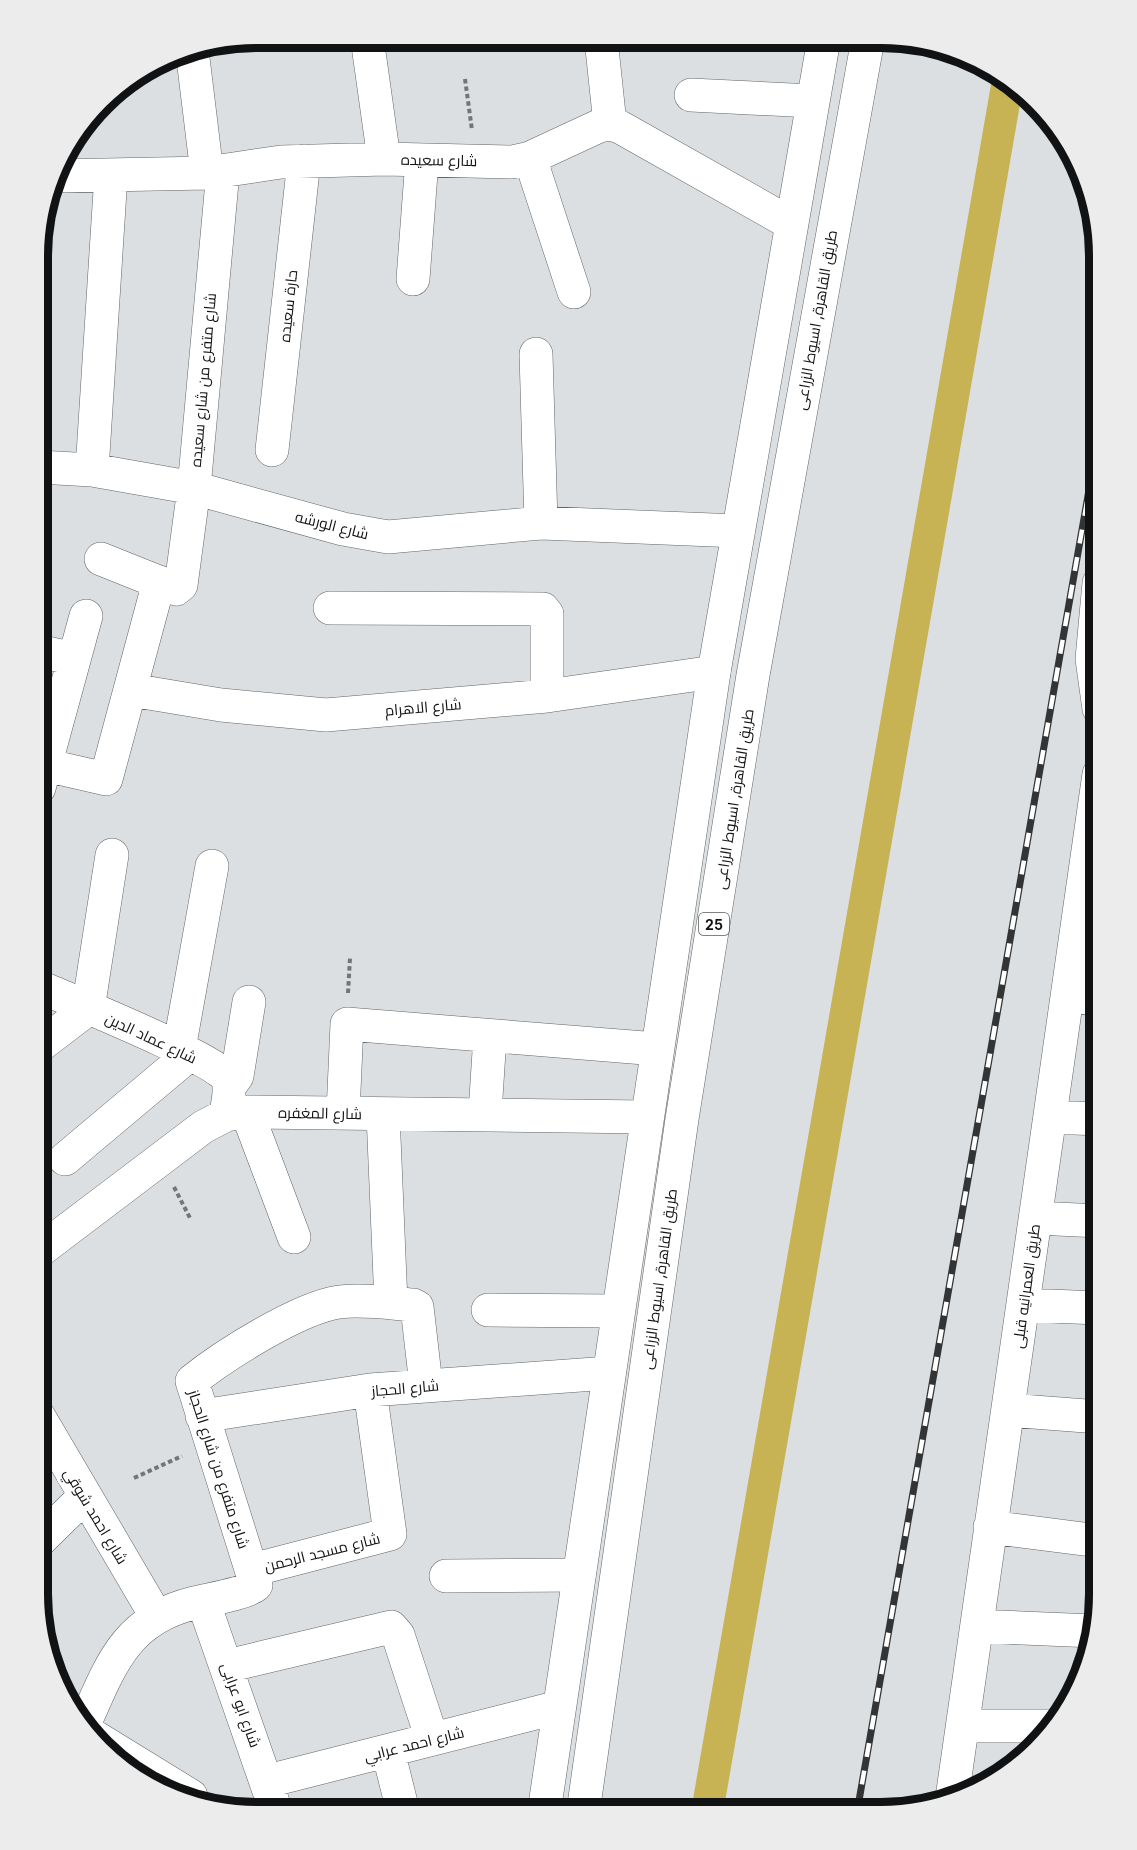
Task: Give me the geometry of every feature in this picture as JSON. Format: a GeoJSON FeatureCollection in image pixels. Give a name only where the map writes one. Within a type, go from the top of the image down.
{"type":"FeatureCollection","features":[{"type":"Feature","properties":{"kind":"main road"},"geometry":{"type":"LineString","coordinates":[[368,48],[384,159]]}},
{"type":"Feature","properties":{"kind":"main road"},"geometry":{"type":"LineString","coordinates":[[603,48],[610,124],[620,127],[790,223]]}},
{"type":"Feature","properties":{"kind":"main road","name":"25"},"geometry":{"type":"LineString","coordinates":[[546,1802],[714,672],[790,223],[822,48]]}},
{"type":"Feature","properties":{"kind":"main road","name":"طريق القاهرة, اسيوط الزراعى"},"geometry":{"type":"LineString","coordinates":[[585,1802],[682,1119],[769,584],[866,48]]}},
{"type":"Feature","properties":{"kind":"main road","name":"شارع متفرع من شارع سعيده"},"geometry":{"type":"LineString","coordinates":[[48,776],[106,778],[131,690],[169,585],[194,488],[215,172],[193,58]]}},
{"type":"Feature","properties":{"kind":"main road"},"geometry":{"type":"LineString","coordinates":[[691,95],[812,101]]}},
{"type":"Feature","properties":{"kind":"main road","name":"شارع سعيده"},"geometry":{"type":"LineString","coordinates":[[64,176],[215,172],[261,164],[304,161],[384,159],[498,163],[530,158],[599,126],[610,124]]}},
{"type":"Feature","properties":{"kind":"main road"},"geometry":{"type":"LineString","coordinates":[[530,158],[574,292]]}},
{"type":"Feature","properties":{"kind":"main road"},"geometry":{"type":"LineString","coordinates":[[413,279],[422,160]]}},
{"type":"Feature","properties":{"kind":"main road","name":"حارة سعيده"},"geometry":{"type":"LineString","coordinates":[[272,450],[304,161]]}},
{"type":"Feature","properties":{"kind":"main road"},"geometry":{"type":"LineString","coordinates":[[92,470],[111,175]]}},
{"type":"Feature","properties":{"kind":"main road"},"geometry":{"type":"LineString","coordinates":[[536,354],[541,523]]}},
{"type":"Feature","properties":{"kind":"main road","name":"شارع الورشه"},"geometry":{"type":"LineString","coordinates":[[48,468],[92,470],[194,488],[343,529],[388,537],[541,523],[738,531]]}},
{"type":"Feature","properties":{"kind":"main road"},"geometry":{"type":"LineString","coordinates":[[101,559],[169,585]]}},
{"type":"Feature","properties":{"kind":"main road"},"geometry":{"type":"LineString","coordinates":[[730,578],[769,584]]}},
{"type":"Feature","properties":{"kind":"main road"},"geometry":{"type":"LineString","coordinates":[[330,608],[543,609],[547,614],[547,696]]}},
{"type":"Feature","properties":{"kind":"main road"},"geometry":{"type":"LineString","coordinates":[[48,754],[86,616]]}},
{"type":"Feature","properties":{"kind":"main road"},"geometry":{"type":"LineString","coordinates":[[48,653],[74,659]]}},
{"type":"Feature","properties":{"kind":"main road","name":"شارع الاهرام"},"geometry":{"type":"LineString","coordinates":[[131,690],[221,705],[326,715],[547,696],[714,672]]}},
{"type":"Feature","properties":{"kind":"main road"},"geometry":{"type":"LineString","coordinates":[[48,1039],[88,1009],[112,855]]}},
{"type":"Feature","properties":{"kind":"main road"},"geometry":{"type":"LineString","coordinates":[[65,1159],[184,1051],[212,866]]}},
{"type":"Feature","properties":{"kind":"main road","name":"طريق العمرانيه قبلى"},"geometry":{"type":"LineString","coordinates":[[963,1785],[963,1726],[990,1527],[1050,1117],[1084,997],[1089,923]]}},
{"type":"Feature","properties":{"kind":"main road","name":"شارع عماد الدين"},"geometry":{"type":"LineString","coordinates":[[48,991],[184,1051],[223,1073],[234,1105]]}},
{"type":"Feature","properties":{"kind":"main road"},"geometry":{"type":"LineString","coordinates":[[249,1002],[234,1105],[294,1237]]}},
{"type":"Feature","properties":{"kind":"main road"},"geometry":{"type":"LineString","coordinates":[[343,1113],[347,1024],[657,1049]]}},
{"type":"Feature","properties":{"kind":"main road"},"geometry":{"type":"LineString","coordinates":[[485,1113],[490,1036]]}},
{"type":"Feature","properties":{"kind":"main road","name":"شارع المغفره"},"geometry":{"type":"LineString","coordinates":[[48,1244],[234,1105],[343,1113],[485,1113],[646,1117]]}},
{"type":"Feature","properties":{"kind":"main road"},"geometry":{"type":"LineString","coordinates":[[383,1114],[404,1304],[426,1385]]}},
{"type":"Feature","properties":{"kind":"main road"},"geometry":{"type":"LineString","coordinates":[[1050,1117],[1089,1119]]}},
{"type":"Feature","properties":{"kind":"main road"},"geometry":{"type":"LineString","coordinates":[[1036,1218],[1089,1221]]}},
{"type":"Feature","properties":{"kind":"main road","name":"شارع متفرع من شارع الحجاز"},"geometry":{"type":"LineString","coordinates":[[254,1577],[192,1381],[289,1319],[339,1302],[404,1304]]}},
{"type":"Feature","properties":{"kind":"main road"},"geometry":{"type":"LineString","coordinates":[[1024,1305],[1089,1308]]}},
{"type":"Feature","properties":{"kind":"main road"},"geometry":{"type":"LineString","coordinates":[[488,1310],[617,1311]]}},
{"type":"Feature","properties":{"kind":"main road","name":"شارع الحجاز"},"geometry":{"type":"LineString","coordinates":[[206,1429],[370,1390],[609,1373]]}},
{"type":"Feature","properties":{"kind":"main road","name":"شارع مسجد الرحمن"},"geometry":{"type":"LineString","coordinates":[[254,1577],[390,1534],[370,1390]]}},
{"type":"Feature","properties":{"kind":"main road"},"geometry":{"type":"LineString","coordinates":[[1008,1410],[1089,1416]]}},
{"type":"Feature","properties":{"kind":"main road","name":"شارع احمد شوقي"},"geometry":{"type":"LineString","coordinates":[[48,1433],[156,1616]]}},
{"type":"Feature","properties":{"kind":"main road"},"geometry":{"type":"LineString","coordinates":[[48,1532],[84,1497]]}},
{"type":"Feature","properties":{"kind":"main road"},"geometry":{"type":"LineString","coordinates":[[990,1527],[1089,1540]]}},
{"type":"Feature","properties":{"kind":"main road"},"geometry":{"type":"LineString","coordinates":[[446,1576],[579,1575]]}},
{"type":"Feature","properties":{"kind":"main road"},"geometry":{"type":"LineString","coordinates":[[88,1716],[118,1652],[141,1626],[156,1616],[203,1600],[254,1577]]}},
{"type":"Feature","properties":{"kind":"main road","name":"شارع ابو عرابى"},"geometry":{"type":"LineString","coordinates":[[203,1600],[272,1796]]}},
{"type":"Feature","properties":{"kind":"main road"},"geometry":{"type":"LineString","coordinates":[[977,1626],[1085,1631]]}},
{"type":"Feature","properties":{"kind":"main road"},"geometry":{"type":"LineString","coordinates":[[227,1666],[391,1627],[398,1635],[432,1739]]}},
{"type":"Feature","properties":{"kind":"main road","name":"شارع احمد عرابي"},"geometry":{"type":"LineString","coordinates":[[272,1796],[388,1751],[560,1707]]}},
{"type":"Feature","properties":{"kind":"main road"},"geometry":{"type":"LineString","coordinates":[[963,1726],[1042,1726]]}},
{"type":"Feature","properties":{"kind":"main road"},"geometry":{"type":"LineString","coordinates":[[388,1751],[400,1802]]}},
{"type":"Feature","properties":{"kind":"main road"},"geometry":{"type":"LineString","coordinates":[[553,1754],[591,1759]]}},
{"type":"Feature","properties":{"kind":"main road"},"geometry":{"type":"LineString","coordinates":[[125,1755],[167,1781]]}},
{"type":"Feature","properties":{"kind":"path"},"geometry":{"type":"LineString","coordinates":[[465,79],[476,161]]}},
{"type":"Feature","properties":{"kind":"path"},"geometry":{"type":"LineString","coordinates":[[134,1478],[206,1429]]}},
{"type":"Feature","properties":{"kind":"waterway"},"geometry":{"type":"LineString","coordinates":[[709,1802],[1006,90]]}},
{"type":"Feature","properties":{"kind":"railway"},"geometry":{"type":"LineString","coordinates":[[859,1802],[1089,490]]}}]}
